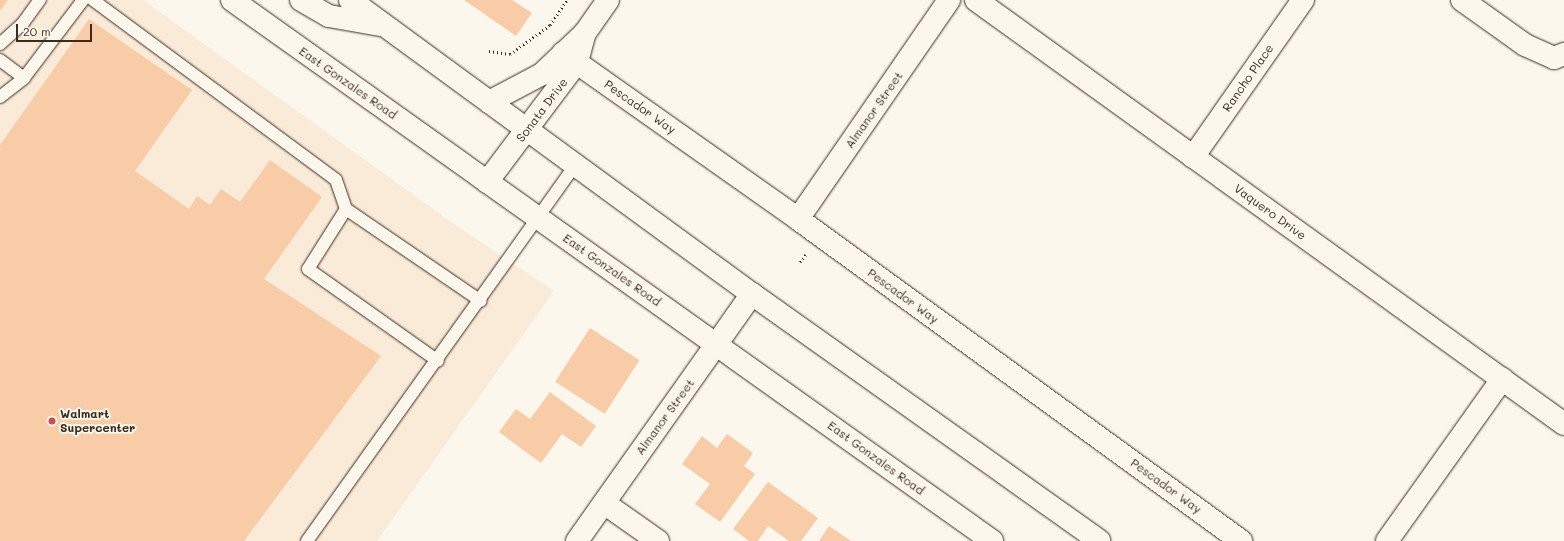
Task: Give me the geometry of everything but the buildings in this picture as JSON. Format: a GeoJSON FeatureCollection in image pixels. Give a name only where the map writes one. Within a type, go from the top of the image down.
{"type":"FeatureCollection","features":[{"type":"Feature","properties":{"kind":"street","name":"East Gonzales Road"},"geometry":{"type":"LineString","coordinates":[[232,0],[992,541]]}},
{"type":"Feature","properties":{"kind":"street"},"geometry":{"type":"LineString","coordinates":[[301,0],[329,16],[385,26]]}},
{"type":"Feature","properties":{"kind":"street"},"geometry":{"type":"LineString","coordinates":[[350,0],[752,294],[1098,541]]}},
{"type":"Feature","properties":{"kind":"street","name":"Sonata Drive"},"geometry":{"type":"LineString","coordinates":[[487,182],[527,130],[584,32],[608,0]]}},
{"type":"Feature","properties":{"kind":"street","name":"Almanor Street"},"geometry":{"type":"LineString","coordinates":[[798,219],[949,0]]}},
{"type":"Feature","properties":{"kind":"street","name":"Vaquero Drive"},"geometry":{"type":"LineString","coordinates":[[976,0],[1564,424]]}},
{"type":"Feature","properties":{"kind":"street","name":"Rancho Place"},"geometry":{"type":"LineString","coordinates":[[1193,157],[1303,0]]}},
{"type":"Feature","properties":{"kind":"street"},"geometry":{"type":"LineString","coordinates":[[1462,0],[1525,45],[1554,58],[1564,54]]}},
{"type":"Feature","properties":{"kind":"street","name":"Sonata Drive"},"geometry":{"type":"LineString","coordinates":[[489,102],[570,58]]}},
{"type":"Feature","properties":{"kind":"street","name":"Pescador Way"},"geometry":{"type":"LineString","coordinates":[[570,58],[798,219],[1241,541]]}},
{"type":"Feature","properties":{"kind":"street","name":"Almanor Street"},"geometry":{"type":"LineString","coordinates":[[577,541],[752,294]]}},
{"type":"Feature","properties":{"kind":"street"},"geometry":{"type":"LineString","coordinates":[[1387,541],[1502,379]]}},
{"type":"Feature","properties":{"kind":"street"},"geometry":{"type":"LineString","coordinates":[[604,503],[658,541]]}},
{"type":"Feature","properties":{"kind":"lane"},"geometry":{"type":"LineString","coordinates":[[0,44],[23,23],[40,0]]}},
{"type":"Feature","properties":{"kind":"lane"},"geometry":{"type":"LineString","coordinates":[[0,97],[24,78],[82,0]]}},
{"type":"Feature","properties":{"kind":"lane"},"geometry":{"type":"LineString","coordinates":[[92,0],[336,180],[346,209],[480,301]]}},
{"type":"Feature","properties":{"kind":"lane"},"geometry":{"type":"LineString","coordinates":[[0,60],[24,78]]}},
{"type":"Feature","properties":{"kind":"lane"},"geometry":{"type":"LineString","coordinates":[[307,541],[438,361],[575,165]]}},
{"type":"Feature","properties":{"kind":"lane"},"geometry":{"type":"LineString","coordinates":[[346,209],[308,269],[438,361]]}},
{"type":"Feature","properties":{"kind":"path"},"geometry":{"type":"LineString","coordinates":[[489,51],[510,54],[550,25],[567,0]]}},
{"type":"Feature","properties":{"kind":"shaded area"},"geometry":{"type":"Polygon","coordinates":[[[0,0],[143,0],[454,224],[554,291],[377,541],[0,541],[0,0]]]}},
{"type":"Feature","properties":{"kind":"place","name":"Walmart Supercenter"},"geometry":{"type":"Point","coordinates":[52,421]}}]}
